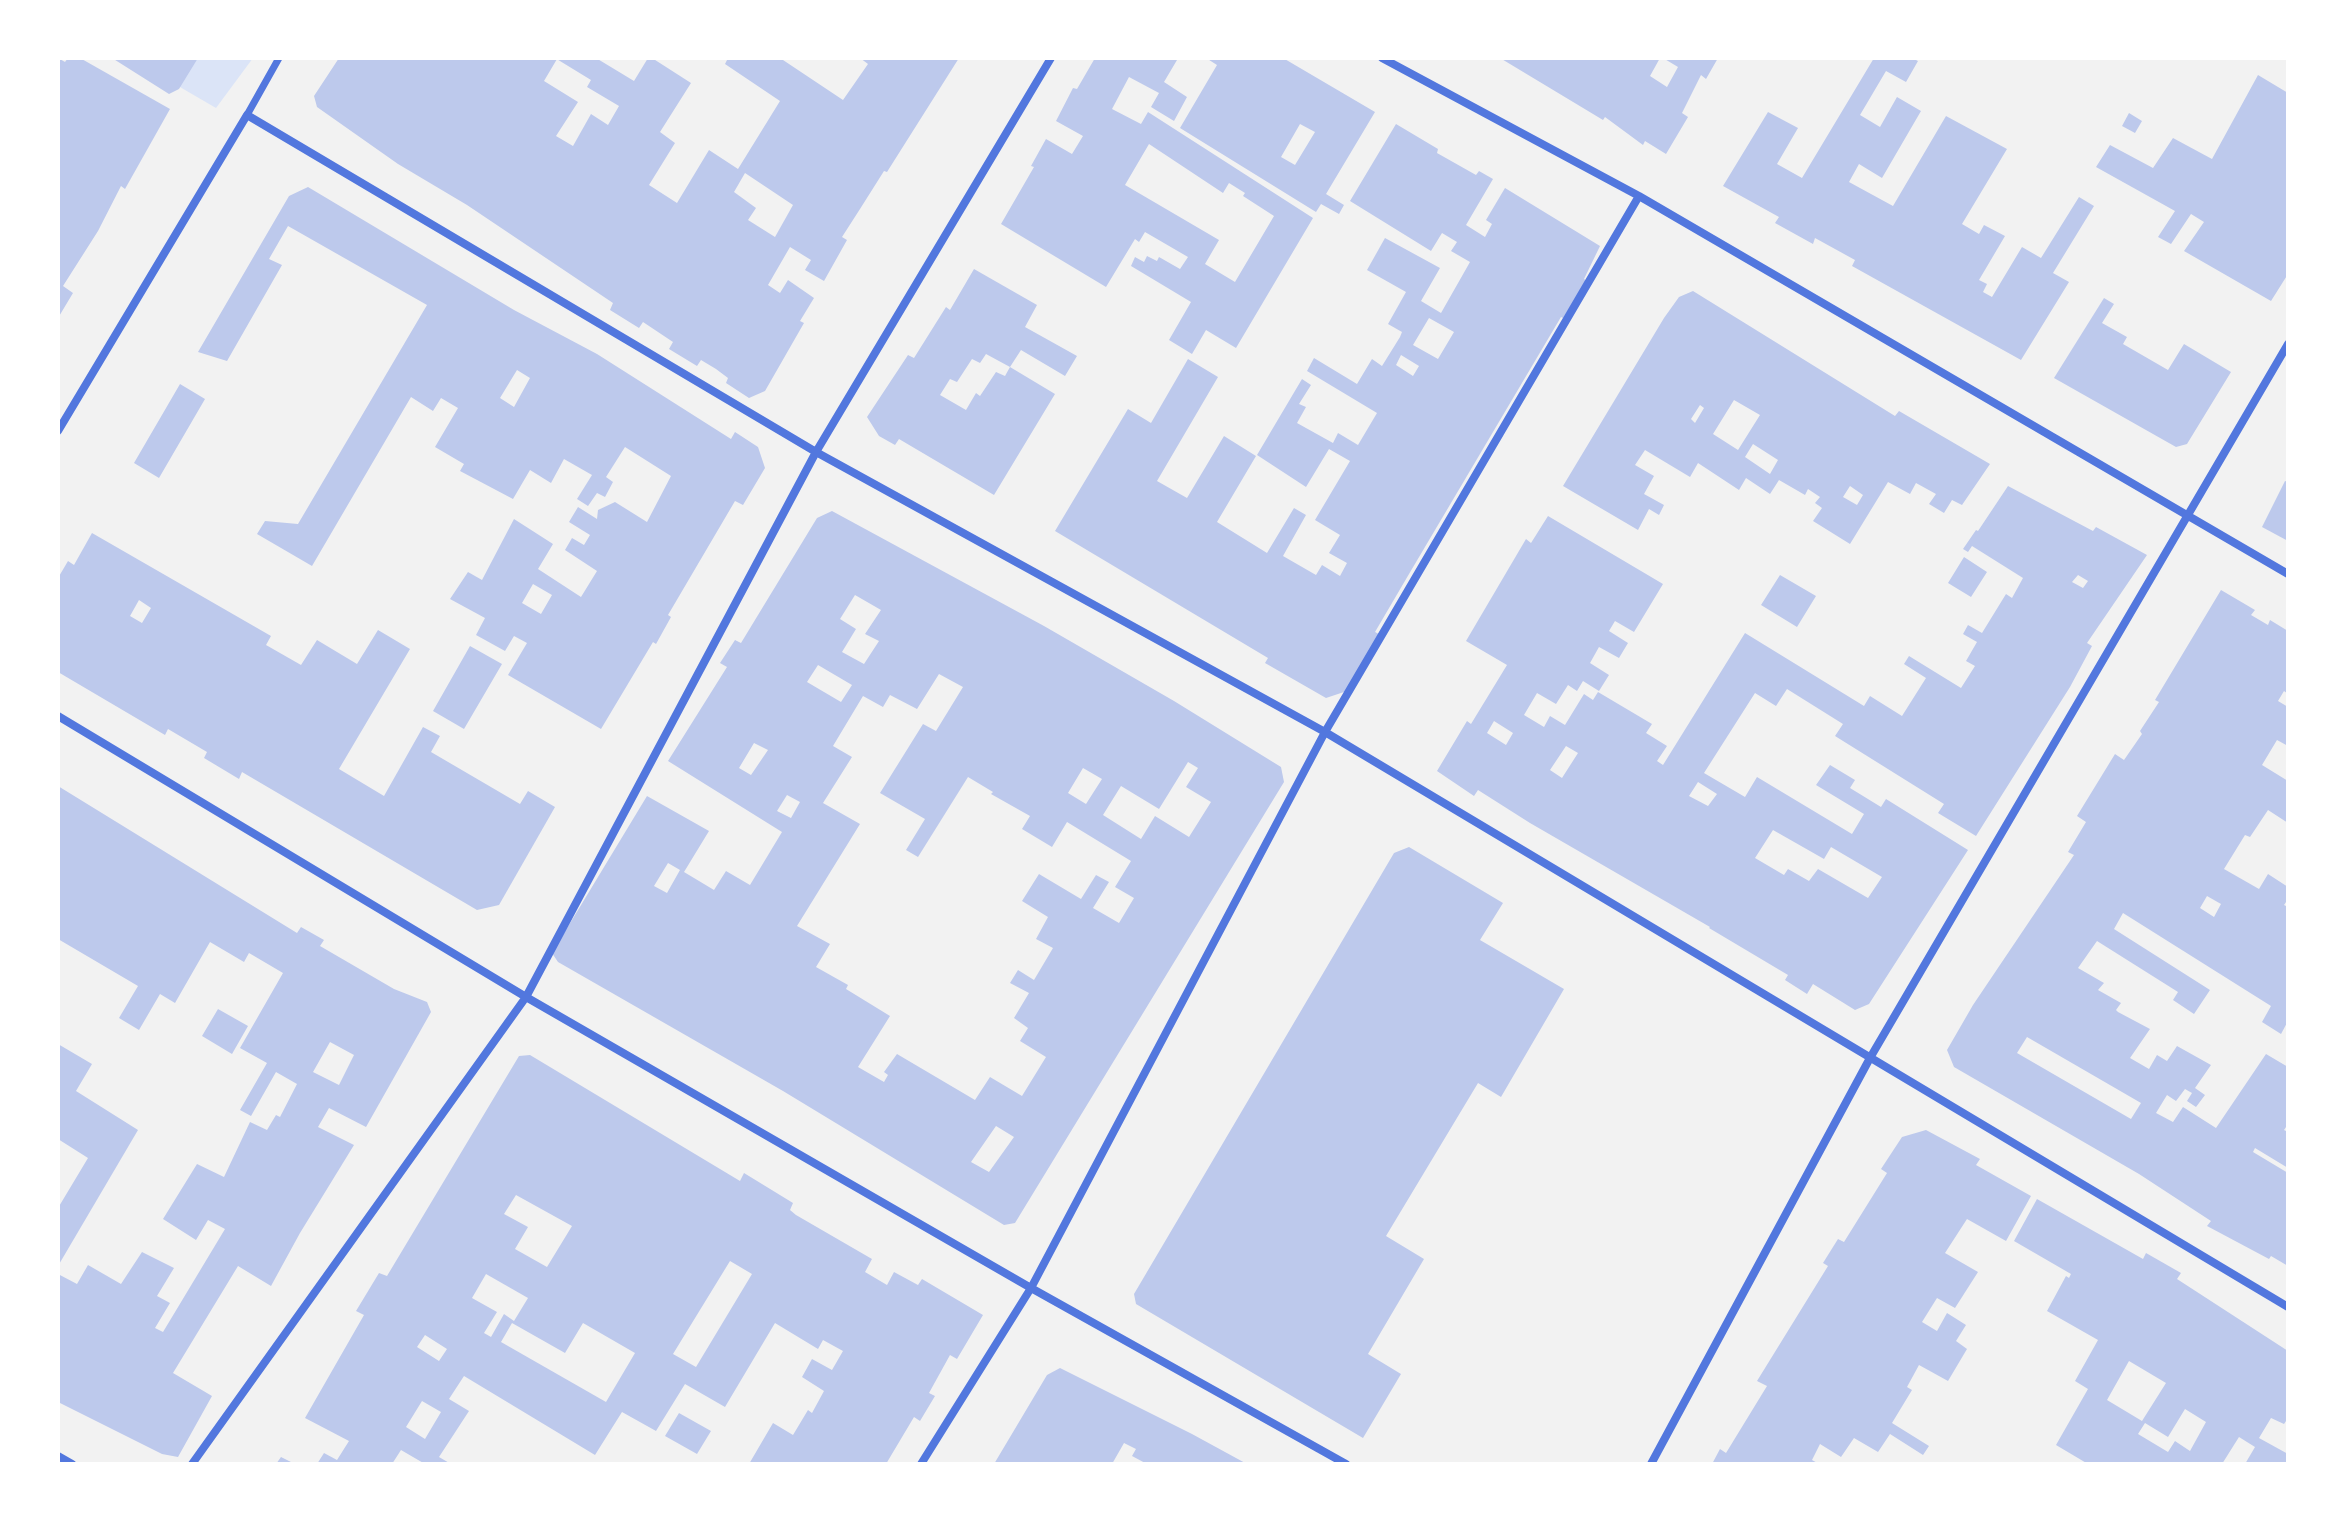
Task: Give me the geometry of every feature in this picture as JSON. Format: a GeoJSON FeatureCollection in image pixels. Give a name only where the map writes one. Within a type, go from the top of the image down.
{"type":"FeatureCollection","features":[{"type":"Feature","properties":{"kind":"street"},"geometry":{"type":"LineString","coordinates":[[58,431],[279,58]]}},
{"type":"Feature","properties":{"kind":"street"},"geometry":{"type":"LineString","coordinates":[[192,1464],[526,997],[816,452],[1051,58]]}},
{"type":"Feature","properties":{"kind":"street"},"geometry":{"type":"LineString","coordinates":[[1382,58],[1639,196],[2288,574]]}},
{"type":"Feature","properties":{"kind":"street"},"geometry":{"type":"LineString","coordinates":[[247,115],[816,452],[1325,732],[2288,1307]]}},
{"type":"Feature","properties":{"kind":"street"},"geometry":{"type":"LineString","coordinates":[[921,1464],[1031,1288],[1325,732],[1639,196]]}},
{"type":"Feature","properties":{"kind":"street"},"geometry":{"type":"LineString","coordinates":[[1651,1464],[1870,1058],[2288,344]]}},
{"type":"Feature","properties":{"kind":"street"},"geometry":{"type":"LineString","coordinates":[[58,716],[526,997],[1031,1288],[1346,1464]]}},
{"type":"Feature","properties":{"kind":"street"},"geometry":{"type":"LineString","coordinates":[[58,1456],[72,1464]]}},
{"type":"Feature","properties":{"kind":"shaded area"},"geometry":{"type":"Polygon","coordinates":[[[130,58],[253,58],[216,108],[130,58]]]}},
{"type":"Feature","properties":{"kind":"building"},"geometry":{"type":"Polygon","coordinates":[[[58,58],[65,62],[68,58],[80,58],[170,109],[125,189],[121,186],[98,231],[63,286],[73,293],[58,318],[58,58]]]}},
{"type":"Feature","properties":{"kind":"building"},"geometry":{"type":"Polygon","coordinates":[[[112,58],[198,58],[179,89],[169,94],[112,58]]]}},
{"type":"Feature","properties":{"kind":"building"},"geometry":{"type":"Polygon","coordinates":[[[339,58],[596,58],[634,81],[648,58],[652,58],[691,83],[660,132],[675,143],[649,185],[677,203],[709,150],[738,169],[780,101],[725,64],[728,58],[780,58],[843,100],[868,64],[860,58],[959,58],[842,237],[847,240],[824,281],[805,270],[811,260],[790,247],[768,285],[780,293],[788,280],[814,298],[800,321],[804,323],[765,391],[749,398],[726,383],[728,378],[716,369],[701,360],[697,366],[669,349],[673,342],[643,322],[639,328],[610,310],[613,303],[467,205],[398,164],[317,107],[314,96],[339,58]],[[557,59],[544,81],[578,102],[556,136],[573,146],[591,114],[608,125],[619,106],[587,87],[591,80],[557,59]],[[745,173],[734,192],[756,208],[748,220],[775,237],[793,205],[745,173]]]}},
{"type":"Feature","properties":{"kind":"building"},"geometry":{"type":"Polygon","coordinates":[[[1095,58],[1177,60],[1164,82],[1187,97],[1174,121],[1151,107],[1159,93],[1129,77],[1112,109],[1141,124],[1148,112],[1313,218],[1236,348],[1206,330],[1192,354],[1169,340],[1191,302],[1131,266],[1135,257],[1144,262],[1147,256],[1157,261],[1159,257],[1180,269],[1188,257],[1145,232],[1139,242],[1135,239],[1106,287],[1001,224],[1034,167],[1031,166],[1046,139],[1072,154],[1083,136],[1056,121],[1073,88],[1077,89],[1095,58]],[[1149,144],[1125,185],[1219,240],[1205,264],[1235,282],[1274,216],[1229,183],[1223,193],[1149,144]]]}},
{"type":"Feature","properties":{"kind":"building"},"geometry":{"type":"Polygon","coordinates":[[[1206,58],[1283,58],[1375,112],[1326,194],[1344,205],[1339,214],[1321,204],[1316,212],[1180,128],[1217,65],[1206,58]],[[1300,124],[1281,157],[1295,165],[1315,132],[1300,124]]]}},
{"type":"Feature","properties":{"kind":"building"},"geometry":{"type":"Polygon","coordinates":[[[1500,58],[1660,58],[1650,76],[1667,87],[1678,67],[1663,58],[1718,58],[1706,79],[1701,75],[1682,113],[1688,117],[1666,154],[1645,141],[1643,145],[1605,117],[1603,120],[1500,58]]]}},
{"type":"Feature","properties":{"kind":"building"},"geometry":{"type":"Polygon","coordinates":[[[1874,58],[1912,58],[1918,61],[1906,82],[1886,71],[1860,115],[1880,127],[1897,97],[1921,111],[1882,178],[1859,164],[1849,182],[1893,206],[1946,116],[2007,149],[1962,224],[1979,234],[1984,225],[2005,236],[1979,280],[1987,284],[1983,292],[1992,297],[2022,247],[2041,258],[2079,197],[2094,206],[2053,273],[2069,282],[2021,360],[1852,266],[1855,260],[1815,238],[1813,244],[1775,223],[1779,217],[1723,186],[1768,112],[1798,128],[1777,164],[1802,178],[1874,58]]]}},
{"type":"Feature","properties":{"kind":"building"},"geometry":{"type":"Polygon","coordinates":[[[2258,75],[2288,93],[2288,274],[2271,301],[2184,251],[2204,222],[2191,214],[2171,244],[2158,237],[2175,211],[2096,167],[2110,145],[2153,168],[2173,138],[2212,159],[2258,75]]]}},
{"type":"Feature","properties":{"kind":"building"},"geometry":{"type":"Polygon","coordinates":[[[2129,113],[2142,121],[2135,133],[2122,126],[2129,113]]]}},
{"type":"Feature","properties":{"kind":"building"},"geometry":{"type":"Polygon","coordinates":[[[1396,124],[1438,149],[1437,153],[1476,175],[1479,171],[1493,179],[1466,225],[1485,237],[1492,224],[1486,220],[1505,188],[1600,246],[1584,279],[1587,281],[1561,317],[1375,632],[1381,635],[1347,691],[1326,698],[1265,663],[1268,658],[1055,531],[1128,409],[1151,423],[1188,359],[1218,377],[1157,481],[1187,498],[1224,436],[1256,456],[1217,522],[1267,553],[1294,508],[1306,515],[1283,556],[1316,575],[1322,565],[1340,576],[1347,563],[1329,553],[1340,535],[1315,520],[1350,461],[1329,449],[1306,487],[1257,455],[1302,379],[1311,385],[1299,404],[1306,407],[1297,423],[1333,443],[1338,433],[1358,445],[1377,413],[1307,371],[1314,358],[1357,384],[1372,359],[1382,366],[1400,337],[1402,332],[1388,324],[1406,292],[1367,270],[1385,238],[1440,268],[1421,301],[1441,313],[1470,262],[1451,251],[1457,242],[1442,233],[1431,251],[1350,201],[1396,124]],[[1429,318],[1413,345],[1438,359],[1454,332],[1429,318]],[[1401,355],[1396,365],[1413,376],[1419,366],[1401,355]]]}},
{"type":"Feature","properties":{"kind":"building"},"geometry":{"type":"Polygon","coordinates":[[[308,187],[514,310],[597,354],[731,439],[735,432],[758,447],[765,468],[743,505],[735,501],[668,615],[671,617],[656,644],[653,642],[601,729],[508,675],[527,643],[514,636],[505,651],[476,635],[485,618],[450,599],[468,572],[482,580],[514,519],[553,544],[538,569],[581,597],[597,571],[565,550],[572,538],[584,545],[590,535],[569,522],[578,507],[597,519],[598,510],[615,502],[647,522],[671,476],[625,447],[606,477],[613,482],[605,497],[597,493],[588,506],[577,499],[592,475],[564,459],[551,483],[530,470],[513,499],[460,471],[464,464],[435,447],[458,408],[441,398],[433,411],[411,397],[312,566],[257,534],[265,521],[298,524],[427,305],[288,226],[269,259],[282,265],[227,361],[198,352],[289,196],[308,187]],[[517,370],[500,398],[514,407],[530,378],[517,370]],[[533,584],[522,603],[541,614],[552,595],[533,584]]]}},
{"type":"Feature","properties":{"kind":"building"},"geometry":{"type":"Polygon","coordinates":[[[974,269],[1037,305],[1025,327],[1077,356],[1065,376],[1021,350],[1010,367],[1055,394],[994,495],[899,439],[895,445],[879,436],[867,417],[908,355],[914,358],[946,307],[950,310],[974,269]],[[986,354],[980,363],[972,359],[957,382],[950,379],[940,395],[966,410],[976,393],[980,396],[996,372],[1005,376],[1010,367],[986,354]]]}},
{"type":"Feature","properties":{"kind":"building"},"geometry":{"type":"Polygon","coordinates":[[[1693,291],[1895,416],[1899,411],[1990,464],[1962,505],[1952,500],[1944,513],[1929,504],[1936,494],[1916,483],[1910,494],[1888,482],[1850,544],[1813,521],[1822,508],[1815,503],[1820,497],[1808,489],[1805,495],[1779,480],[1770,494],[1746,478],[1739,490],[1698,463],[1690,477],[1645,450],[1635,465],[1654,476],[1644,494],[1664,505],[1659,515],[1649,509],[1638,530],[1563,486],[1679,297],[1693,291]],[[1734,400],[1713,434],[1738,450],[1760,415],[1734,400]],[[1700,405],[1691,419],[1695,423],[1704,408],[1700,405]],[[1753,444],[1745,457],[1770,474],[1778,460],[1753,444]],[[1850,486],[1843,497],[1857,505],[1863,495],[1850,486]]]}},
{"type":"Feature","properties":{"kind":"building"},"geometry":{"type":"Polygon","coordinates":[[[2104,298],[2114,304],[2102,323],[2127,337],[2123,344],[2168,370],[2184,344],[2231,372],[2187,444],[2176,447],[2054,378],[2104,298]]]}},
{"type":"Feature","properties":{"kind":"building"},"geometry":{"type":"Polygon","coordinates":[[[180,384],[205,399],[159,478],[134,463],[180,384]]]}},
{"type":"Feature","properties":{"kind":"building"},"geometry":{"type":"Polygon","coordinates":[[[2285,481],[2288,482],[2288,541],[2262,527],[2285,481]]]}},
{"type":"Feature","properties":{"kind":"building"},"geometry":{"type":"Polygon","coordinates":[[[2008,486],[2093,531],[2096,527],[2147,555],[2087,643],[2092,646],[2070,687],[1976,836],[1938,813],[1944,804],[1835,736],[1843,724],[1787,689],[1776,706],[1755,693],[1704,773],[1745,797],[1757,777],[1852,834],[1864,814],[1816,785],[1830,765],[1855,780],[1850,788],[1881,807],[1886,799],[1968,850],[1869,1004],[1855,1010],[1813,984],[1807,994],[1785,980],[1788,975],[1710,927],[1478,790],[1474,796],[1437,771],[1467,721],[1471,724],[1507,665],[1466,641],[1526,539],[1531,543],[1548,516],[1663,584],[1634,632],[1615,621],[1609,631],[1628,643],[1619,658],[1599,647],[1590,663],[1609,675],[1599,691],[1583,681],[1577,691],[1568,685],[1556,704],[1537,693],[1524,715],[1544,727],[1550,716],[1565,725],[1584,694],[1593,700],[1598,692],[1652,724],[1646,733],[1667,746],[1657,761],[1663,765],[1745,633],[1864,706],[1870,696],[1902,716],[1926,678],[1904,664],[1909,656],[1961,688],[1975,666],[1966,661],[1977,642],[1963,634],[1968,625],[1982,633],[2006,594],[2012,598],[2023,578],[1972,546],[1968,552],[1963,549],[2008,486]],[[2078,575],[2072,582],[2083,588],[2088,581],[2078,575]],[[1494,721],[1487,733],[1506,745],[1513,733],[1494,721]],[[1566,746],[1550,770],[1562,778],[1578,753],[1566,746]],[[1698,782],[1689,796],[1708,806],[1717,794],[1698,782]],[[1773,830],[1755,858],[1784,875],[1788,869],[1809,881],[1818,869],[1868,898],[1882,877],[1831,847],[1824,859],[1773,830]]]}},
{"type":"Feature","properties":{"kind":"building"},"geometry":{"type":"Polygon","coordinates":[[[832,511],[1044,626],[1281,767],[1284,782],[1015,1223],[1004,1225],[783,1091],[558,962],[552,953],[647,796],[709,831],[684,872],[714,890],[726,871],[750,885],[782,832],[668,761],[727,667],[720,663],[735,640],[741,643],[817,518],[832,511]],[[855,595],[840,619],[856,629],[842,652],[864,664],[879,641],[865,634],[881,610],[855,595]],[[818,665],[807,682],[841,702],[852,685],[818,665]],[[939,674],[917,709],[890,695],[883,707],[863,696],[833,746],[852,757],[823,803],[860,824],[797,926],[830,944],[816,967],[848,985],[846,989],[890,1016],[858,1067],[884,1082],[888,1075],[884,1072],[897,1054],[975,1100],[990,1077],[1022,1096],[1046,1057],[1020,1041],[1028,1028],[1014,1018],[1029,993],[1010,983],[1018,970],[1034,980],[1053,948],[1036,939],[1048,917],[1022,901],[1039,874],[1081,899],[1096,875],[1109,882],[1093,908],[1119,923],[1134,898],[1115,887],[1131,861],[1067,822],[1052,847],[1022,829],[1030,816],[968,777],[918,857],[906,850],[925,819],[880,793],[923,724],[936,731],[963,687],[939,674]],[[754,743],[739,768],[751,775],[768,750],[754,743]],[[1188,762],[1159,809],[1121,786],[1103,815],[1141,839],[1155,816],[1189,837],[1211,802],[1186,787],[1198,768],[1188,762]],[[1083,768],[1068,793],[1086,804],[1102,779],[1083,768]],[[787,795],[777,811],[791,818],[800,802],[787,795]],[[668,863],[654,886],[667,893],[680,870],[668,863]],[[996,1126],[971,1162],[989,1172],[1014,1137],[996,1126]]]}},
{"type":"Feature","properties":{"kind":"building"},"geometry":{"type":"Polygon","coordinates":[[[92,533],[271,636],[266,645],[301,665],[317,640],[357,664],[378,630],[410,649],[339,769],[384,796],[423,727],[440,736],[431,752],[520,804],[528,791],[555,807],[499,905],[477,910],[242,772],[239,779],[204,758],[207,752],[168,729],[165,735],[58,672],[58,578],[68,561],[74,565],[92,533]],[[139,600],[130,616],[142,623],[151,608],[139,600]]]}},
{"type":"Feature","properties":{"kind":"building"},"geometry":{"type":"Polygon","coordinates":[[[1964,557],[1987,572],[1971,597],[1948,583],[1964,557]]]}},
{"type":"Feature","properties":{"kind":"building"},"geometry":{"type":"Polygon","coordinates":[[[1780,575],[1816,596],[1797,627],[1761,605],[1780,575]]]}},
{"type":"Feature","properties":{"kind":"building"},"geometry":{"type":"Polygon","coordinates":[[[2221,590],[2255,610],[2251,615],[2268,625],[2270,620],[2288,631],[2288,694],[2284,691],[2278,701],[2288,707],[2288,746],[2277,740],[2262,765],[2288,781],[2288,823],[2268,810],[2250,837],[2245,835],[2224,869],[2259,889],[2268,874],[2288,887],[2288,899],[2284,905],[2288,907],[2288,1021],[2281,1034],[2262,1022],[2271,1006],[2123,913],[2114,929],[2210,990],[2194,1014],[2173,1000],[2178,992],[2097,941],[2078,968],[2104,983],[2098,990],[2121,1003],[2116,1010],[2118,1012],[2150,1029],[2130,1058],[2149,1069],[2157,1055],[2167,1061],[2177,1046],[2211,1065],[2195,1088],[2205,1095],[2196,1107],[2187,1101],[2192,1093],[2185,1089],[2176,1101],[2167,1095],[2156,1113],[2173,1122],[2183,1107],[2216,1128],[2266,1054],[2288,1067],[2288,1124],[2284,1130],[2288,1132],[2288,1168],[2255,1148],[2253,1152],[2288,1173],[2288,1266],[2207,1226],[2211,1221],[2139,1174],[1954,1067],[1947,1050],[1973,1005],[2074,855],[2068,852],[2086,822],[2077,816],[2115,754],[2124,760],[2142,734],[2140,731],[2159,702],[2155,700],[2221,590]],[[2207,896],[2200,908],[2214,917],[2221,904],[2207,896]],[[2027,1037],[2017,1053],[2131,1119],[2141,1103],[2027,1037]]]}},
{"type":"Feature","properties":{"kind":"building"},"geometry":{"type":"Polygon","coordinates":[[[470,646],[502,664],[464,729],[433,711],[470,646]]]}},
{"type":"Feature","properties":{"kind":"building"},"geometry":{"type":"Polygon","coordinates":[[[58,786],[297,933],[301,927],[324,940],[320,946],[394,989],[427,1002],[431,1012],[366,1127],[329,1108],[318,1127],[354,1145],[271,1286],[238,1266],[173,1373],[212,1396],[178,1457],[162,1454],[58,1402],[58,1274],[77,1284],[88,1265],[121,1284],[142,1252],[174,1268],[157,1296],[170,1303],[155,1328],[163,1332],[225,1229],[208,1220],[196,1240],[163,1219],[197,1164],[224,1177],[250,1122],[267,1130],[276,1115],[280,1117],[297,1084],[276,1072],[251,1116],[240,1110],[267,1063],[240,1048],[283,973],[249,953],[244,962],[210,942],[175,1003],[160,994],[139,1030],[119,1018],[138,986],[58,939],[58,786]],[[330,1042],[313,1072],[339,1085],[354,1055],[330,1042]]]}},
{"type":"Feature","properties":{"kind":"building"},"geometry":{"type":"Polygon","coordinates":[[[1409,847],[1503,903],[1480,940],[1564,989],[1501,1097],[1478,1083],[1386,1236],[1424,1259],[1368,1354],[1401,1374],[1363,1438],[1136,1304],[1134,1294],[1394,853],[1409,847]]]}},
{"type":"Feature","properties":{"kind":"building"},"geometry":{"type":"Polygon","coordinates":[[[218,1009],[248,1026],[232,1054],[202,1036],[218,1009]]]}},
{"type":"Feature","properties":{"kind":"building"},"geometry":{"type":"Polygon","coordinates":[[[58,1044],[92,1064],[76,1091],[138,1130],[58,1266],[58,1208],[88,1158],[58,1139],[58,1044]]]}},
{"type":"Feature","properties":{"kind":"building"},"geometry":{"type":"Polygon","coordinates":[[[530,1055],[740,1181],[744,1173],[793,1203],[790,1210],[796,1215],[872,1259],[865,1272],[887,1285],[894,1272],[918,1285],[922,1279],[983,1315],[957,1359],[950,1355],[929,1393],[935,1396],[920,1421],[914,1417],[886,1464],[749,1464],[773,1423],[793,1435],[808,1410],[812,1413],[824,1391],[802,1377],[812,1359],[832,1370],[843,1351],[823,1340],[818,1349],[775,1323],[725,1407],[685,1384],[656,1431],[622,1412],[595,1455],[464,1376],[449,1399],[469,1411],[439,1457],[451,1464],[425,1464],[401,1450],[392,1464],[317,1464],[324,1453],[337,1460],[349,1441],[305,1418],[364,1315],[356,1311],[379,1273],[387,1276],[519,1056],[530,1055]],[[516,1195],[504,1214],[528,1227],[515,1249],[547,1267],[572,1226],[516,1195]],[[730,1261],[673,1354],[696,1367],[752,1274],[730,1261]],[[486,1274],[472,1298],[497,1312],[484,1333],[491,1337],[504,1314],[514,1321],[528,1298],[486,1274]],[[512,1323],[501,1342],[606,1402],[635,1353],[583,1323],[565,1353],[512,1323]],[[425,1335],[417,1347],[439,1361],[447,1349],[425,1335]],[[422,1401],[406,1427],[425,1439],[441,1412],[422,1401]]]}},
{"type":"Feature","properties":{"kind":"building"},"geometry":{"type":"Polygon","coordinates":[[[1926,1130],[1980,1159],[1976,1165],[2031,1196],[2006,1241],[1967,1219],[1945,1253],[1978,1272],[1955,1308],[1937,1298],[1922,1322],[1937,1331],[1947,1313],[1966,1325],[1956,1341],[1967,1349],[1948,1381],[1919,1365],[1907,1387],[1912,1390],[1892,1423],[1929,1446],[1923,1455],[1890,1434],[1878,1452],[1854,1438],[1841,1457],[1820,1444],[1812,1460],[1819,1464],[1712,1464],[1720,1449],[1726,1453],[1767,1386],[1757,1381],[1828,1266],[1823,1263],[1838,1239],[1844,1242],[1887,1173],[1881,1169],[1902,1137],[1926,1130]]]}},
{"type":"Feature","properties":{"kind":"building"},"geometry":{"type":"Polygon","coordinates":[[[2037,1199],[2143,1259],[2146,1253],[2181,1273],[2177,1279],[2288,1351],[2288,1418],[2284,1424],[2271,1418],[2259,1438],[2288,1454],[2288,1464],[2245,1464],[2255,1447],[2239,1437],[2222,1464],[2088,1464],[2056,1445],[2088,1389],[2075,1381],[2098,1340],[2047,1311],[2066,1276],[2069,1278],[2071,1274],[2014,1241],[2037,1199]],[[2129,1361],[2107,1400],[2142,1421],[2166,1383],[2129,1361]],[[2185,1409],[2168,1437],[2145,1423],[2138,1434],[2168,1452],[2175,1441],[2190,1451],[2206,1422],[2185,1409]]]}},
{"type":"Feature","properties":{"kind":"building"},"geometry":{"type":"Polygon","coordinates":[[[1060,1368],[1247,1464],[1147,1464],[1132,1456],[1136,1449],[1124,1443],[1112,1464],[994,1464],[1047,1375],[1060,1368]]]}},
{"type":"Feature","properties":{"kind":"building"},"geometry":{"type":"Polygon","coordinates":[[[679,1413],[711,1431],[697,1454],[665,1436],[679,1413]]]}},
{"type":"Feature","properties":{"kind":"building"},"geometry":{"type":"Polygon","coordinates":[[[281,1457],[295,1464],[276,1464],[281,1457]]]}}]}
